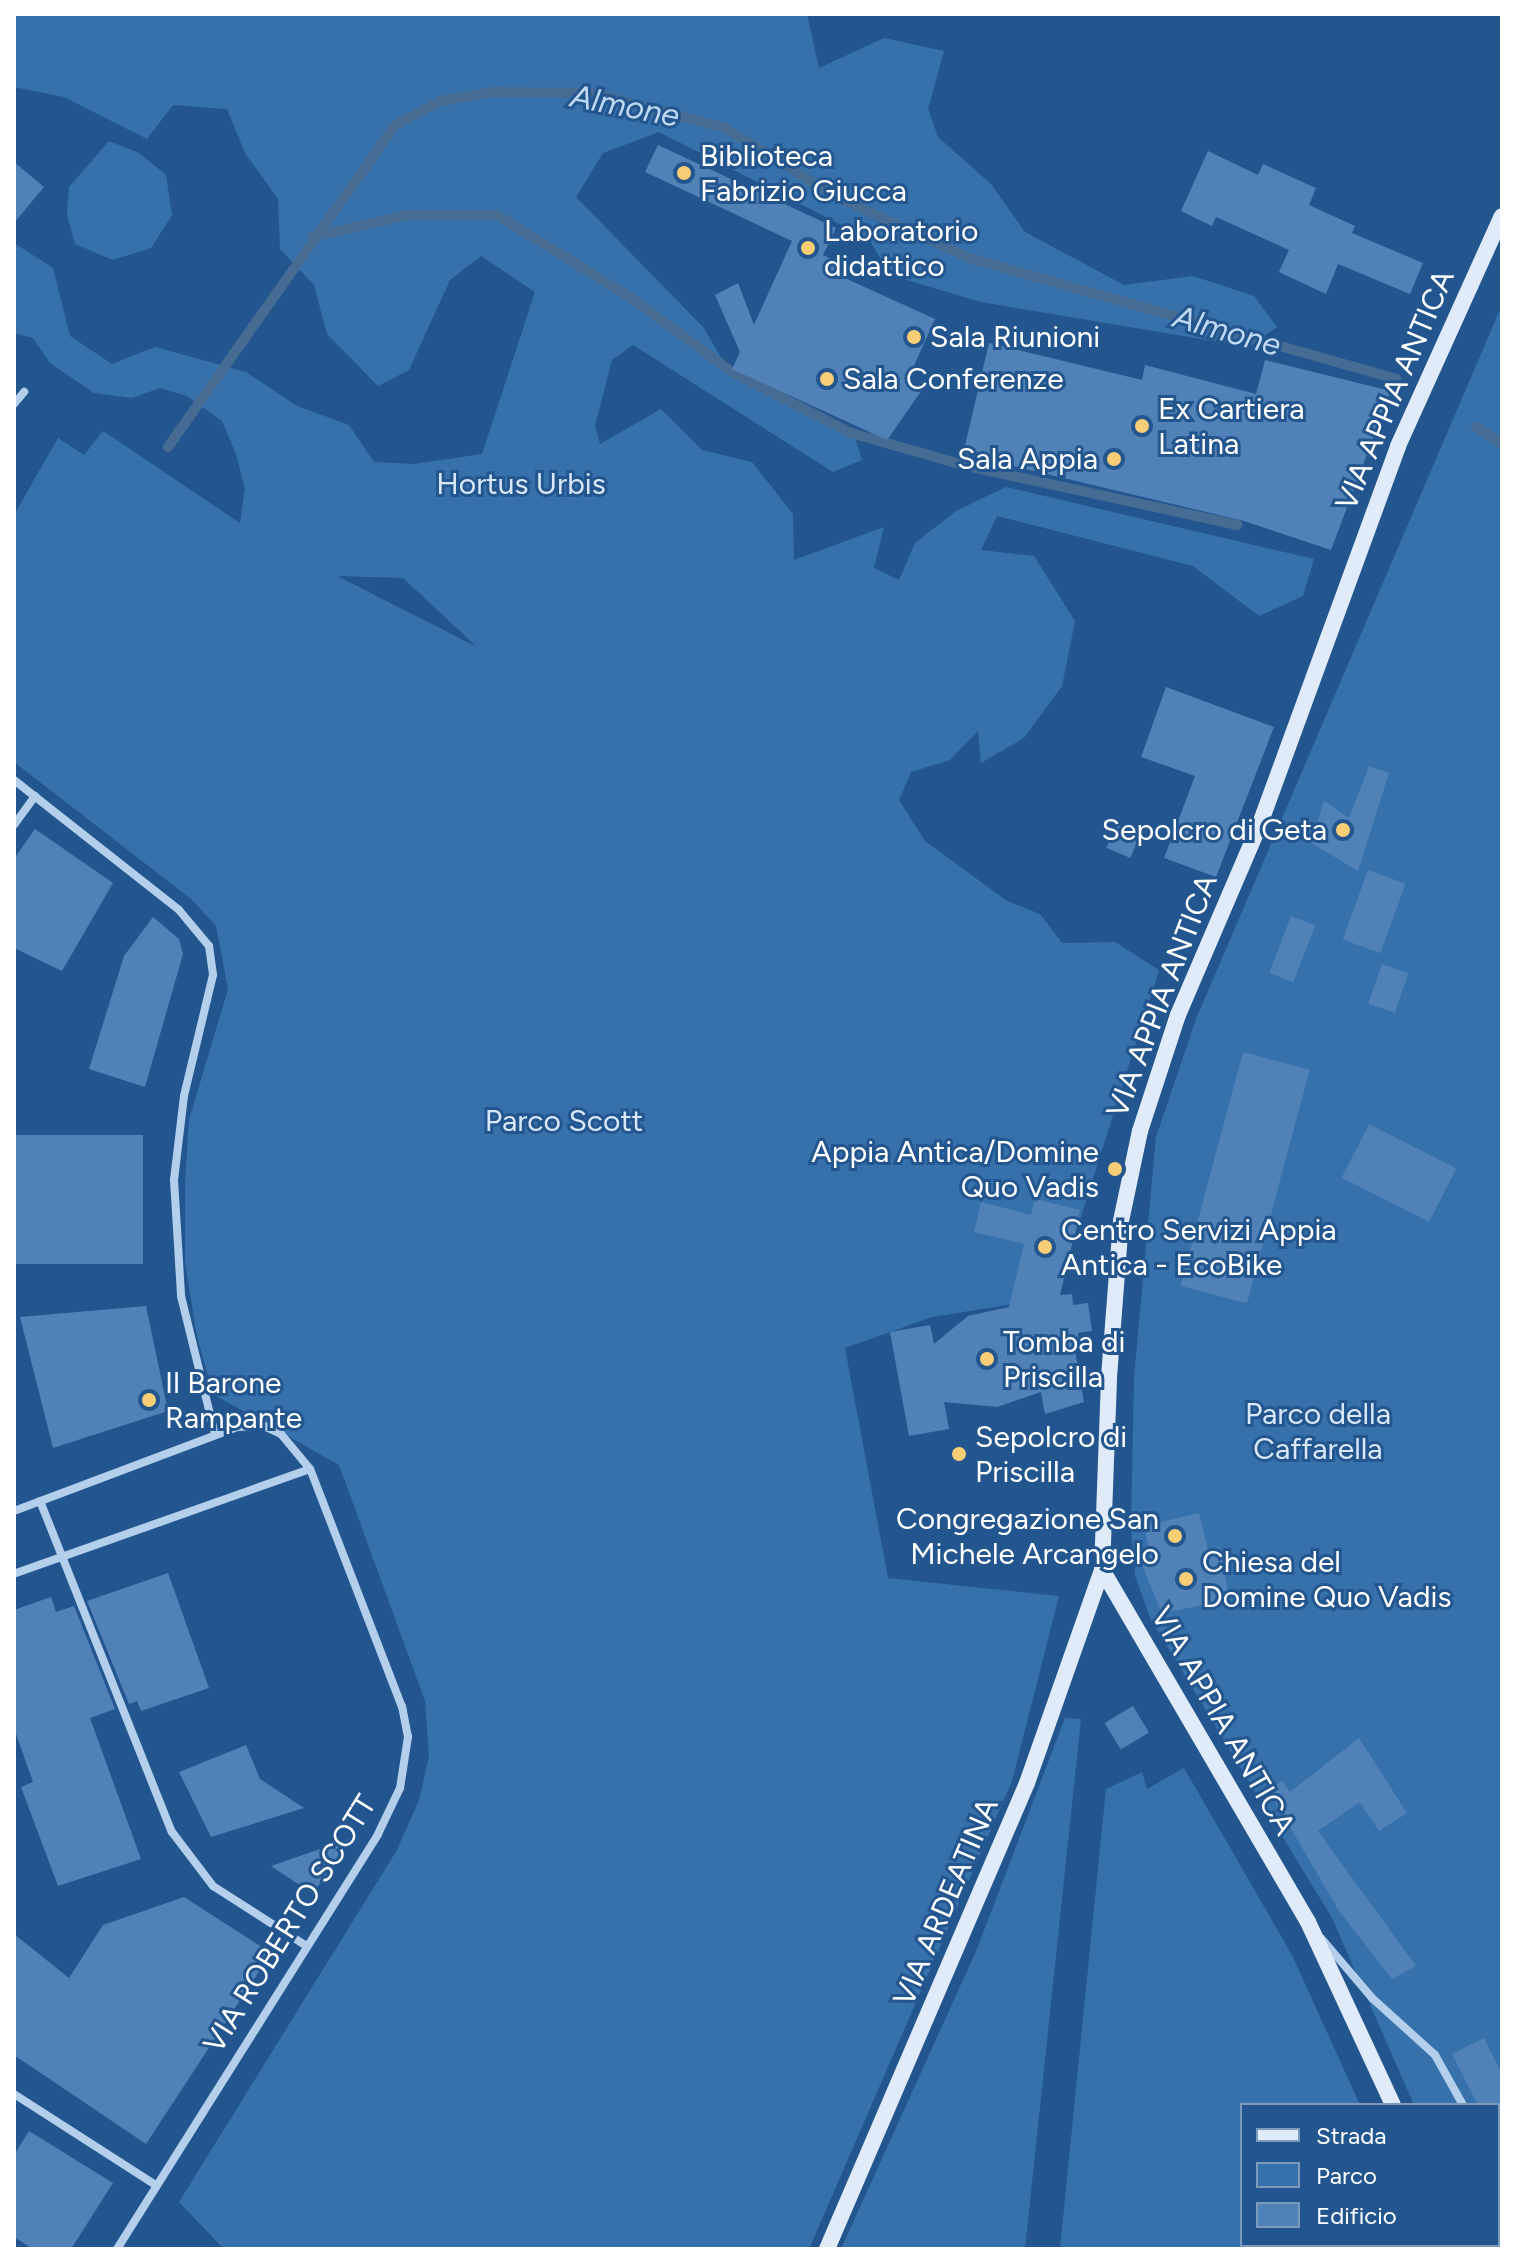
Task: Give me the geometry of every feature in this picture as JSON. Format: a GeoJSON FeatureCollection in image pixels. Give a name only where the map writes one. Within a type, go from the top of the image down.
{"type":"FeatureCollection","features":[{"type":"Feature","properties":{"kind":"street","name":"VIA APPIA ANTICA"},"geometry":{"type":"LineString","coordinates":[[1392,2103],[1308,1922],[1102,1570],[1121,1221],[1140,1131],[1183,1001],[1261,821],[1398,446],[1502,216]]}},
{"type":"Feature","properties":{"kind":"street"},"geometry":{"type":"LineString","coordinates":[[14,404],[24,392]]}},
{"type":"Feature","properties":{"kind":"street"},"geometry":{"type":"LineString","coordinates":[[14,780],[179,910],[209,946],[213,975],[184,1096],[174,1180],[181,1296],[215,1434],[14,1511]]}},
{"type":"Feature","properties":{"kind":"street"},"geometry":{"type":"LineString","coordinates":[[14,825],[35,796]]}},
{"type":"Feature","properties":{"kind":"street","name":"VIA ROBERTO SCOTT"},"geometry":{"type":"LineString","coordinates":[[117,2249],[395,1804],[408,1737],[402,1707],[310,1469],[289,1440],[272,1429],[252,1425],[215,1434]]}},
{"type":"Feature","properties":{"kind":"street"},"geometry":{"type":"LineString","coordinates":[[14,1574],[310,1469]]}},
{"type":"Feature","properties":{"kind":"street"},"geometry":{"type":"LineString","coordinates":[[40,1501],[159,1807],[186,1855],[213,1886],[305,1945]]}},
{"type":"Feature","properties":{"kind":"street","name":"VIA ARDEATINA"},"geometry":{"type":"LineString","coordinates":[[827,2249],[1027,1783],[1102,1570]]}},
{"type":"Feature","properties":{"kind":"street"},"geometry":{"type":"LineString","coordinates":[[1308,1922],[1372,1998],[1435,2055],[1462,2103]]}},
{"type":"Feature","properties":{"kind":"street"},"geometry":{"type":"LineString","coordinates":[[14,2094],[156,2185]]}},
{"type":"Feature","properties":{"kind":"green space","name":"Parco Scott"},"geometry":{"type":"Polygon","coordinates":[[[14,14],[807,14],[819,68],[884,38],[944,51],[928,109],[938,137],[991,184],[1025,232],[1124,285],[1193,276],[1254,296],[1277,327],[1249,347],[981,302],[890,275],[869,239],[659,132],[603,153],[576,197],[704,328],[728,370],[852,429],[862,460],[833,472],[633,345],[612,360],[595,426],[600,444],[661,409],[702,450],[752,462],[793,514],[794,560],[884,527],[874,568],[899,580],[915,543],[956,511],[1006,487],[1314,559],[1303,596],[1259,616],[1193,566],[997,516],[981,550],[1034,556],[1075,621],[1062,686],[1024,738],[981,763],[978,731],[950,760],[911,772],[899,800],[925,841],[1007,901],[1040,914],[1062,943],[1115,942],[1159,970],[1071,1248],[1020,1303],[932,1317],[845,1348],[888,1578],[1059,1596],[1012,1781],[809,2249],[224,2249],[179,2202],[397,1850],[419,1800],[429,1756],[425,1701],[339,1465],[213,1394],[197,1336],[185,1262],[185,1183],[189,1120],[228,989],[216,926],[191,899],[14,762],[14,515],[58,438],[84,455],[103,431],[240,523],[245,489],[236,454],[222,421],[187,396],[160,388],[132,398],[94,393],[50,363],[33,338],[14,333],[14,243],[53,268],[70,336],[112,364],[155,347],[246,372],[297,406],[349,425],[374,462],[414,464],[482,454],[535,292],[481,256],[450,280],[409,370],[378,386],[327,334],[314,285],[280,249],[278,199],[245,153],[227,109],[173,105],[147,139],[64,97],[14,87],[14,14]],[[338,576],[477,647],[403,578],[338,576]]]}},
{"type":"Feature","properties":{"kind":"green space"},"geometry":{"type":"Polygon","coordinates":[[[109,141],[139,153],[166,175],[172,215],[151,248],[113,260],[75,244],[67,215],[69,187],[109,141]]]}},
{"type":"Feature","properties":{"kind":"green space","name":"Parco della Caffarella"},"geometry":{"type":"Polygon","coordinates":[[[1502,305],[1502,2249],[1463,2249],[1500,2247],[1500,2103],[1413,2103],[1332,1918],[1151,1620],[1135,1576],[1131,1529],[1134,1377],[1156,1137],[1196,1019],[1502,305]]]}},
{"type":"Feature","properties":{"kind":"green space"},"geometry":{"type":"Polygon","coordinates":[[[1065,1718],[1081,1719],[1025,2249],[841,2249],[977,1949],[1065,1718]]]}},
{"type":"Feature","properties":{"kind":"green space"},"geometry":{"type":"Polygon","coordinates":[[[1184,1768],[1292,1955],[1359,2103],[1240,2103],[1240,2247],[1407,2249],[1060,2249],[1106,1789],[1142,1772],[1147,1789],[1184,1768]]]}},
{"type":"Feature","properties":{"kind":"building"},"geometry":{"type":"Polygon","coordinates":[[[658,145],[836,228],[823,255],[851,269],[847,279],[935,319],[906,383],[922,390],[887,440],[732,369],[740,352],[715,295],[738,283],[754,325],[792,241],[645,172],[658,145]]]}},
{"type":"Feature","properties":{"kind":"building"},"geometry":{"type":"Polygon","coordinates":[[[1208,151],[1258,175],[1263,164],[1316,188],[1309,205],[1355,226],[1352,233],[1423,263],[1410,294],[1338,264],[1326,294],[1279,272],[1289,250],[1216,217],[1212,226],[1181,211],[1208,151]]]}},
{"type":"Feature","properties":{"kind":"building"},"geometry":{"type":"Polygon","coordinates":[[[14,162],[44,187],[14,223],[14,162]]]}},
{"type":"Feature","properties":{"kind":"building"},"geometry":{"type":"Polygon","coordinates":[[[989,343],[1142,380],[1145,365],[1256,394],[1265,360],[1391,391],[1331,550],[1244,521],[963,454],[989,343]]]}},
{"type":"Feature","properties":{"kind":"building"},"geometry":{"type":"Polygon","coordinates":[[[1166,687],[1274,727],[1216,877],[1164,858],[1195,776],[1141,757],[1166,687]]]}},
{"type":"Feature","properties":{"kind":"building","name":"Sepolcro di Geta"},"geometry":{"type":"Polygon","coordinates":[[[1369,766],[1389,773],[1358,871],[1311,843],[1324,801],[1349,818],[1369,766]]]}},
{"type":"Feature","properties":{"kind":"building"},"geometry":{"type":"Polygon","coordinates":[[[1117,823],[1141,833],[1130,858],[1106,848],[1117,823]]]}},
{"type":"Feature","properties":{"kind":"building"},"geometry":{"type":"Polygon","coordinates":[[[35,829],[113,883],[62,971],[14,948],[14,859],[35,829]]]}},
{"type":"Feature","properties":{"kind":"building"},"geometry":{"type":"Polygon","coordinates":[[[1368,870],[1406,884],[1380,953],[1343,940],[1368,870]]]}},
{"type":"Feature","properties":{"kind":"building"},"geometry":{"type":"Polygon","coordinates":[[[1291,916],[1315,925],[1293,982],[1269,973],[1291,916]]]}},
{"type":"Feature","properties":{"kind":"building"},"geometry":{"type":"Polygon","coordinates":[[[153,917],[179,939],[183,954],[145,1087],[89,1069],[124,956],[153,917]]]}},
{"type":"Feature","properties":{"kind":"building"},"geometry":{"type":"Polygon","coordinates":[[[1382,964],[1408,973],[1395,1013],[1368,1004],[1382,964]]]}},
{"type":"Feature","properties":{"kind":"building"},"geometry":{"type":"Polygon","coordinates":[[[1243,1052],[1310,1070],[1247,1304],[1180,1286],[1243,1052]]]}},
{"type":"Feature","properties":{"kind":"building"},"geometry":{"type":"Polygon","coordinates":[[[1369,1124],[1456,1168],[1429,1222],[1342,1177],[1369,1124]]]}},
{"type":"Feature","properties":{"kind":"building"},"geometry":{"type":"Polygon","coordinates":[[[14,1135],[143,1135],[143,1264],[14,1264],[14,1135]]]}},
{"type":"Feature","properties":{"kind":"building"},"geometry":{"type":"Polygon","coordinates":[[[1035,1199],[1080,1210],[1060,1295],[1072,1294],[1073,1305],[1088,1303],[1092,1331],[1078,1333],[1079,1346],[1074,1345],[1084,1402],[1045,1414],[1041,1392],[997,1407],[944,1402],[949,1429],[909,1436],[890,1332],[930,1325],[934,1344],[968,1316],[1009,1307],[1024,1244],[974,1232],[981,1202],[1031,1215],[1035,1199]]]}},
{"type":"Feature","properties":{"kind":"building"},"geometry":{"type":"Polygon","coordinates":[[[146,1306],[168,1411],[53,1448],[20,1317],[146,1306]]]}},
{"type":"Feature","properties":{"kind":"building","name":"Chiesa del Domine Quo Vadis"},"geometry":{"type":"Polygon","coordinates":[[[1199,1513],[1208,1550],[1219,1547],[1230,1600],[1162,1613],[1142,1565],[1152,1563],[1144,1526],[1199,1513]]]}},
{"type":"Feature","properties":{"kind":"building"},"geometry":{"type":"Polygon","coordinates":[[[168,1573],[209,1688],[141,1711],[137,1701],[129,1704],[87,1601],[168,1573]]]}},
{"type":"Feature","properties":{"kind":"building"},"geometry":{"type":"Polygon","coordinates":[[[51,1597],[56,1612],[74,1606],[115,1709],[90,1718],[141,1859],[58,1886],[21,1787],[33,1782],[14,1728],[14,1610],[51,1597]]]}},
{"type":"Feature","properties":{"kind":"building"},"geometry":{"type":"Polygon","coordinates":[[[1133,1706],[1149,1733],[1121,1750],[1105,1723],[1133,1706]]]}},
{"type":"Feature","properties":{"kind":"building"},"geometry":{"type":"Polygon","coordinates":[[[1359,1738],[1407,1813],[1379,1831],[1360,1802],[1318,1831],[1416,1966],[1392,1979],[1339,1911],[1268,1789],[1282,1781],[1290,1792],[1359,1738]]]}},
{"type":"Feature","properties":{"kind":"building"},"geometry":{"type":"Polygon","coordinates":[[[246,1745],[260,1779],[304,1808],[211,1837],[179,1772],[246,1745]]]}},
{"type":"Feature","properties":{"kind":"building"},"geometry":{"type":"Polygon","coordinates":[[[349,1839],[313,1894],[271,1866],[349,1839]]]}},
{"type":"Feature","properties":{"kind":"building"},"geometry":{"type":"Polygon","coordinates":[[[184,1897],[271,1953],[146,2144],[14,2055],[14,1934],[69,1978],[103,1925],[184,1897]]]}},
{"type":"Feature","properties":{"kind":"building"},"geometry":{"type":"Polygon","coordinates":[[[1484,2038],[1502,2074],[1502,2105],[1477,2103],[1452,2054],[1484,2038]]]}},
{"type":"Feature","properties":{"kind":"building"},"geometry":{"type":"Polygon","coordinates":[[[29,2131],[113,2183],[71,2249],[33,2249],[14,2237],[14,2155],[29,2131]]]}},
{"type":"Feature","properties":{"kind":"waterway","name":"Almone"},"geometry":{"type":"LineString","coordinates":[[168,447],[395,125],[441,101],[493,92],[592,93],[725,128],[835,196],[969,258],[1396,379]]}},
{"type":"Feature","properties":{"kind":"waterway"},"geometry":{"type":"LineString","coordinates":[[312,237],[408,215],[497,215],[630,297],[732,372],[851,433],[967,466],[1238,525]]}},
{"type":"Feature","properties":{"kind":"waterway","name":"Almone"},"geometry":{"type":"LineString","coordinates":[[1476,427],[1502,444]]}},
{"type":"Feature","properties":{"kind":"place","name":"Biblioteca Fabrizio Giucca"},"geometry":{"type":"Point","coordinates":[684,173]}},
{"type":"Feature","properties":{"kind":"place","name":"Laboratorio didattico"},"geometry":{"type":"Point","coordinates":[808,248]}},
{"type":"Feature","properties":{"kind":"place","name":"Sala Riunioni"},"geometry":{"type":"Point","coordinates":[914,337]}},
{"type":"Feature","properties":{"kind":"place","name":"Sala Conferenze"},"geometry":{"type":"Point","coordinates":[827,379]}},
{"type":"Feature","properties":{"kind":"place","name":"Ex Cartiera Latina"},"geometry":{"type":"Point","coordinates":[1142,426]}},
{"type":"Feature","properties":{"kind":"place","name":"Sala Appia"},"geometry":{"type":"Point","coordinates":[1114,459]}},
{"type":"Feature","properties":{"kind":"place","name":"Sepolcro di Geta"},"geometry":{"type":"Point","coordinates":[1343,830]}},
{"type":"Feature","properties":{"kind":"place","name":"Appia Antica/Domine Quo Vadis"},"geometry":{"type":"Point","coordinates":[1115,1169]}},
{"type":"Feature","properties":{"kind":"place","name":"Centro Servizi Appia Antica - EcoBike"},"geometry":{"type":"Point","coordinates":[1045,1247]}},
{"type":"Feature","properties":{"kind":"place","name":"Tomba di Priscilla"},"geometry":{"type":"Point","coordinates":[987,1359]}},
{"type":"Feature","properties":{"kind":"place","name":"Il Barone Rampante"},"geometry":{"type":"Point","coordinates":[149,1400]}},
{"type":"Feature","properties":{"kind":"place","name":"Sepolcro di Priscilla"},"geometry":{"type":"Point","coordinates":[959,1454]}},
{"type":"Feature","properties":{"kind":"place","name":"Congregazione San Michele Arcangelo"},"geometry":{"type":"Point","coordinates":[1175,1536]}},
{"type":"Feature","properties":{"kind":"place","name":"Chiesa del Domine Quo Vadis"},"geometry":{"type":"Point","coordinates":[1186,1579]}},
{"type":"Feature","properties":{"kind":"park label","name":"Hortus Urbis"},"geometry":{"type":"Point","coordinates":[521,484]}}]}
